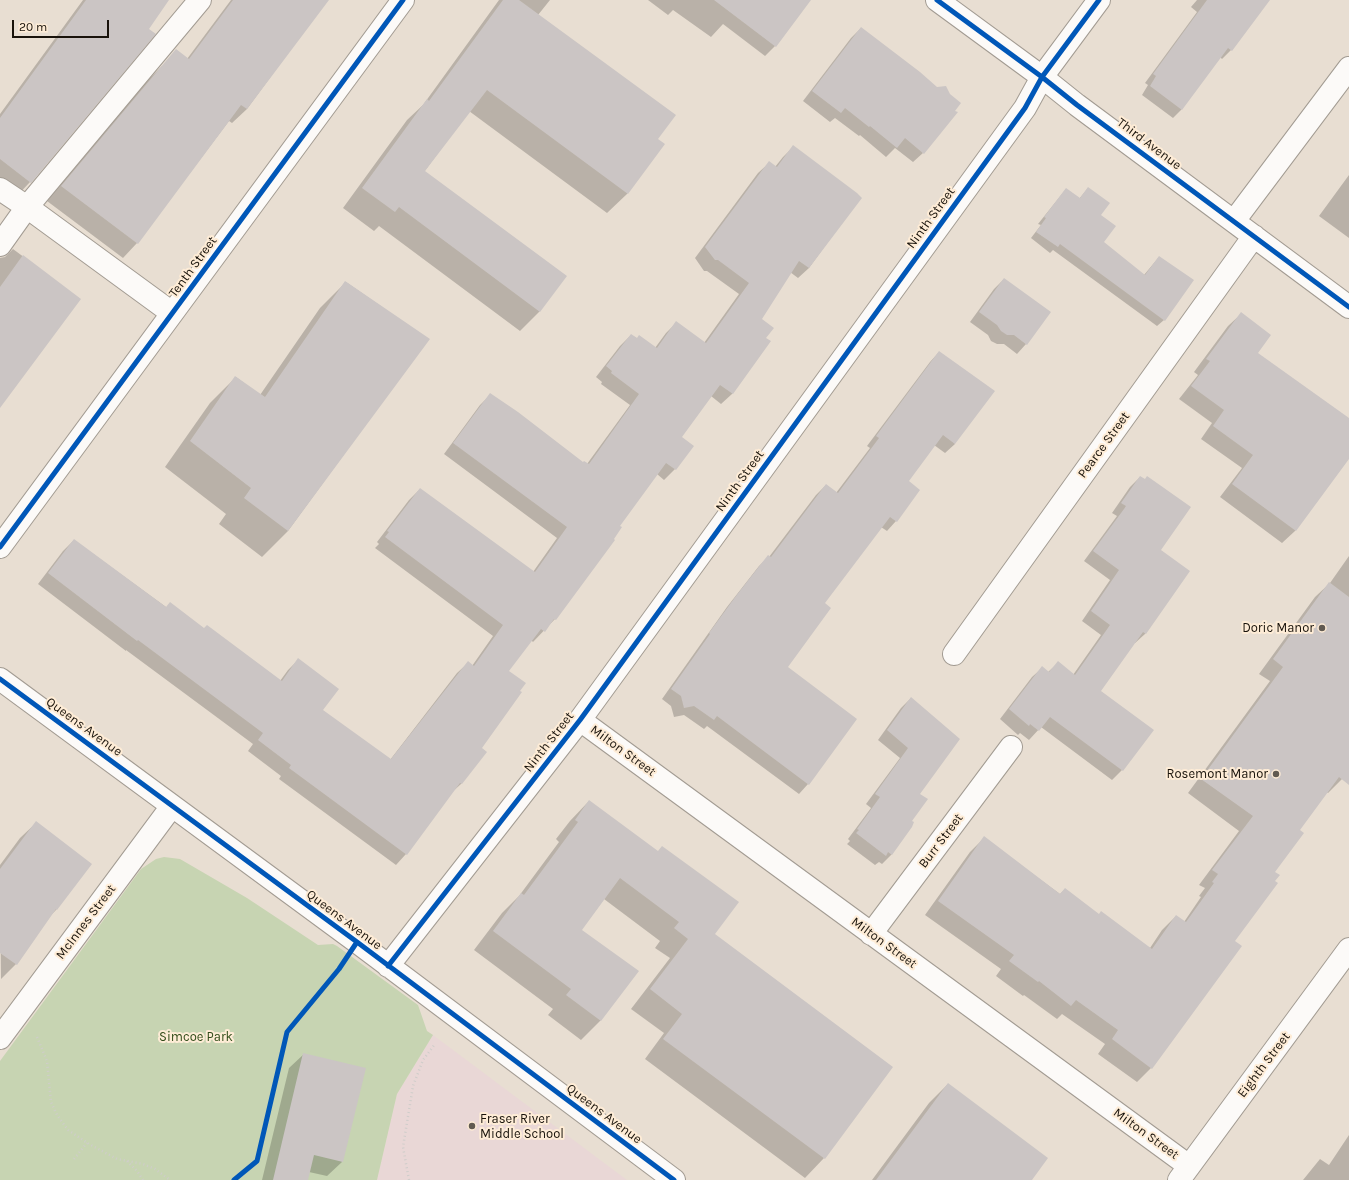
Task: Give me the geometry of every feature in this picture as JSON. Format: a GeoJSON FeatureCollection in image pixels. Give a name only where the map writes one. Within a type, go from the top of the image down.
{"type":"FeatureCollection","features":[{"type":"Feature","properties":{"kind":"street"},"geometry":{"type":"LineString","coordinates":[[0,245],[28,207],[200,0]]}},
{"type":"Feature","properties":{"kind":"street","name":"Tenth Street"},"geometry":{"type":"LineString","coordinates":[[0,547],[403,0]]}},
{"type":"Feature","properties":{"kind":"street","name":"Third Avenue"},"geometry":{"type":"LineString","coordinates":[[936,0],[1042,77],[1349,307]]}},
{"type":"Feature","properties":{"kind":"street","name":"Ninth Street"},"geometry":{"type":"LineString","coordinates":[[388,966],[580,720],[1024,108],[1042,77],[1099,0]]}},
{"type":"Feature","properties":{"kind":"street"},"geometry":{"type":"LineString","coordinates":[[1234,221],[1349,68]]}},
{"type":"Feature","properties":{"kind":"street"},"geometry":{"type":"LineString","coordinates":[[0,189],[28,207],[172,313]]}},
{"type":"Feature","properties":{"kind":"street","name":"Pearce Street"},"geometry":{"type":"LineString","coordinates":[[954,654],[1254,236]]}},
{"type":"Feature","properties":{"kind":"street","name":"Queens Avenue"},"geometry":{"type":"LineString","coordinates":[[0,679],[674,1180]]}},
{"type":"Feature","properties":{"kind":"street","name":"Milton Street"},"geometry":{"type":"LineString","coordinates":[[580,720],[871,934],[1184,1173]]}},
{"type":"Feature","properties":{"kind":"street","name":"Burr Street"},"geometry":{"type":"LineString","coordinates":[[871,934],[1011,747]]}},
{"type":"Feature","properties":{"kind":"street","name":"McInnes Street"},"geometry":{"type":"LineString","coordinates":[[0,1038],[172,806]]}},
{"type":"Feature","properties":{"kind":"street","name":"Eighth Street"},"geometry":{"type":"LineString","coordinates":[[1184,1173],[1349,949]]}},
{"type":"Feature","properties":{"kind":"path"},"geometry":{"type":"LineString","coordinates":[[234,1180],[257,1162],[287,1032],[342,964]]}},
{"type":"Feature","properties":{"kind":"path"},"geometry":{"type":"LineString","coordinates":[[19,1012],[31,1022],[47,1061],[51,1102],[57,1115],[68,1130],[87,1143],[117,1159],[143,1164],[155,1169],[170,1180]]}},
{"type":"Feature","properties":{"kind":"path"},"geometry":{"type":"LineString","coordinates":[[409,1180],[403,1148],[413,1086],[423,1060],[435,1044]]}},
{"type":"Feature","properties":{"kind":"path"},"geometry":{"type":"LineString","coordinates":[[74,1159],[87,1143]]}},
{"type":"Feature","properties":{"kind":"path"},"geometry":{"type":"LineString","coordinates":[[127,1161],[137,1171],[143,1180]]}},
{"type":"Feature","properties":{"kind":"shaded area","name":"Fraser River Middle School"},"geometry":{"type":"Polygon","coordinates":[[[433,1035],[627,1180],[377,1180],[397,1094],[433,1035]]]}},
{"type":"Feature","properties":{"kind":"green space","name":"Simcoe Park"},"geometry":{"type":"Polygon","coordinates":[[[164,857],[180,859],[247,898],[318,945],[333,944],[337,946],[418,1005],[427,1031],[433,1035],[397,1094],[377,1180],[0,1180],[0,1061],[141,869],[156,859],[164,857]]]}},
{"type":"Feature","properties":{"kind":"building"},"geometry":{"type":"Polygon","coordinates":[[[86,0],[169,0],[149,29],[156,34],[31,183],[0,159],[0,118],[86,0]]]}},
{"type":"Feature","properties":{"kind":"building"},"geometry":{"type":"Polygon","coordinates":[[[233,0],[329,0],[247,109],[241,105],[138,244],[61,186],[176,49],[189,59],[233,0]]]}},
{"type":"Feature","properties":{"kind":"building"},"geometry":{"type":"Polygon","coordinates":[[[503,0],[519,0],[676,115],[658,139],[665,144],[628,194],[487,90],[425,171],[567,276],[540,312],[399,207],[395,212],[362,188],[427,99],[429,101],[503,0]]]}},
{"type":"Feature","properties":{"kind":"building"},"geometry":{"type":"Polygon","coordinates":[[[714,0],[811,0],[776,47],[714,0]]]}},
{"type":"Feature","properties":{"kind":"building"},"geometry":{"type":"Polygon","coordinates":[[[1207,0],[1270,0],[1232,51],[1228,48],[1182,110],[1150,86],[1156,76],[1153,74],[1207,0]]]}},
{"type":"Feature","properties":{"kind":"building"},"geometry":{"type":"Polygon","coordinates":[[[861,27],[920,72],[937,87],[946,86],[950,94],[961,103],[955,111],[958,112],[924,154],[905,138],[897,148],[845,108],[841,113],[812,91],[861,27]]]}},
{"type":"Feature","properties":{"kind":"building"},"geometry":{"type":"Polygon","coordinates":[[[793,145],[862,198],[809,268],[799,261],[762,319],[774,328],[766,338],[771,341],[733,394],[720,385],[682,437],[694,446],[676,470],[666,463],[620,526],[622,527],[614,539],[615,540],[556,620],[554,619],[545,632],[541,629],[509,671],[526,683],[520,691],[522,692],[482,748],[487,752],[462,784],[460,783],[407,855],[289,768],[291,765],[258,740],[263,733],[138,640],[137,641],[48,573],[74,539],[166,607],[170,602],[204,628],[207,625],[282,681],[298,658],[339,689],[323,710],[391,759],[468,661],[474,666],[503,625],[385,537],[389,532],[387,531],[420,488],[535,572],[567,527],[453,443],[490,393],[518,412],[583,462],[584,461],[589,464],[639,394],[611,373],[612,371],[606,366],[631,334],[637,338],[639,335],[657,348],[676,321],[706,343],[749,283],[718,260],[715,260],[705,247],[769,161],[777,167],[793,145]]]}},
{"type":"Feature","properties":{"kind":"building"},"geometry":{"type":"Polygon","coordinates":[[[1088,187],[1110,203],[1101,215],[1116,226],[1104,242],[1145,275],[1159,256],[1194,280],[1165,321],[1060,244],[1058,247],[1036,232],[1046,218],[1044,217],[1066,188],[1080,198],[1088,187]]]}},
{"type":"Feature","properties":{"kind":"building"},"geometry":{"type":"Polygon","coordinates":[[[23,255],[81,299],[0,408],[0,287],[23,255]]]}},
{"type":"Feature","properties":{"kind":"building"},"geometry":{"type":"Polygon","coordinates":[[[1004,278],[1051,312],[1027,345],[1014,335],[1007,335],[1001,331],[997,325],[979,312],[1004,278]]]}},
{"type":"Feature","properties":{"kind":"building"},"geometry":{"type":"Polygon","coordinates":[[[345,281],[430,339],[288,531],[244,498],[251,488],[190,441],[235,376],[265,397],[345,281]]]}},
{"type":"Feature","properties":{"kind":"building"},"geometry":{"type":"Polygon","coordinates":[[[1241,312],[1271,335],[1258,353],[1349,418],[1349,459],[1296,531],[1232,484],[1253,455],[1213,426],[1224,410],[1191,386],[1210,361],[1206,359],[1241,312]]]}},
{"type":"Feature","properties":{"kind":"building"},"geometry":{"type":"Polygon","coordinates":[[[939,351],[995,391],[955,444],[943,435],[909,481],[920,490],[897,522],[890,517],[825,603],[831,608],[788,667],[857,719],[809,785],[717,716],[714,720],[694,706],[684,708],[681,696],[671,689],[736,596],[768,555],[771,557],[826,484],[838,493],[879,438],[876,436],[939,351]]]}},
{"type":"Feature","properties":{"kind":"building"},"geometry":{"type":"Polygon","coordinates":[[[1140,476],[1145,479],[1147,476],[1191,507],[1161,550],[1190,571],[1146,634],[1143,632],[1101,691],[1154,730],[1123,771],[1050,717],[1039,731],[1030,724],[1029,726],[1009,709],[1042,666],[1049,672],[1058,661],[1075,675],[1110,625],[1091,611],[1119,570],[1093,551],[1126,506],[1121,503],[1140,476]]]}},
{"type":"Feature","properties":{"kind":"building"},"geometry":{"type":"Polygon","coordinates":[[[1329,582],[1349,597],[1349,785],[1339,777],[1300,830],[1304,833],[1275,872],[1280,875],[1275,881],[1278,883],[1235,941],[1242,946],[1152,1069],[1112,1039],[1118,1030],[1076,1000],[1071,1006],[1039,981],[1038,982],[1009,961],[1014,955],[938,901],[984,836],[1060,894],[1065,888],[1099,914],[1101,911],[1152,949],[1176,915],[1186,922],[1214,883],[1212,882],[1218,874],[1212,870],[1253,816],[1201,779],[1283,667],[1273,659],[1329,582]]]}},
{"type":"Feature","properties":{"kind":"building"},"geometry":{"type":"Polygon","coordinates":[[[911,697],[960,739],[920,794],[928,799],[912,821],[914,822],[912,827],[892,855],[888,852],[886,856],[856,833],[859,830],[857,829],[880,797],[875,794],[908,748],[887,730],[911,697]]]}},
{"type":"Feature","properties":{"kind":"building"},"geometry":{"type":"Polygon","coordinates":[[[589,800],[658,851],[662,846],[739,902],[715,934],[893,1067],[825,1159],[663,1039],[682,1014],[650,989],[688,939],[674,928],[679,922],[620,878],[582,930],[639,971],[601,1021],[566,995],[571,989],[493,931],[521,893],[524,895],[578,822],[575,820],[589,800]]]}},
{"type":"Feature","properties":{"kind":"building"},"geometry":{"type":"Polygon","coordinates":[[[36,821],[92,864],[57,910],[56,909],[17,965],[0,953],[0,869],[36,821]]]}},
{"type":"Feature","properties":{"kind":"building"},"geometry":{"type":"Polygon","coordinates":[[[303,1053],[366,1068],[343,1162],[314,1155],[308,1180],[273,1180],[303,1053]]]}},
{"type":"Feature","properties":{"kind":"building"},"geometry":{"type":"Polygon","coordinates":[[[948,1083],[1048,1158],[1032,1180],[876,1180],[948,1083]]]}},
{"type":"Feature","properties":{"kind":"cycle path"},"geometry":{"type":"LineString","coordinates":[[0,547],[403,0]]}},
{"type":"Feature","properties":{"kind":"cycle path"},"geometry":{"type":"LineString","coordinates":[[937,0],[1349,307]]}},
{"type":"Feature","properties":{"kind":"cycle path"},"geometry":{"type":"LineString","coordinates":[[388,966],[580,720],[1025,108],[1042,77],[1099,0]]}},
{"type":"Feature","properties":{"kind":"cycle path"},"geometry":{"type":"LineString","coordinates":[[0,679],[357,942],[674,1180]]}},
{"type":"Feature","properties":{"kind":"cycle path"},"geometry":{"type":"LineString","coordinates":[[234,1180],[257,1161],[287,1032],[339,969],[357,942]]}},
{"type":"Feature","properties":{"kind":"place","name":"Doric Manor"},"geometry":{"type":"Point","coordinates":[1322,628]}},
{"type":"Feature","properties":{"kind":"place","name":"Rosemont Manor"},"geometry":{"type":"Point","coordinates":[1276,774]}},
{"type":"Feature","properties":{"kind":"place","name":"Fraser River Middle School"},"geometry":{"type":"Point","coordinates":[472,1126]}}]}
